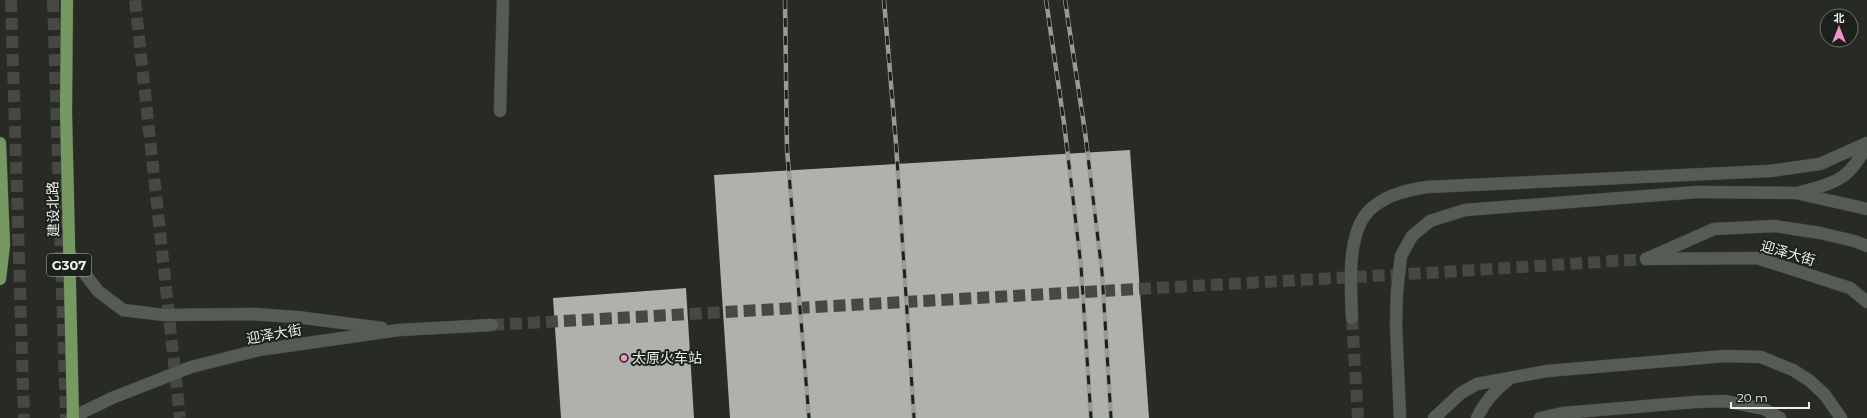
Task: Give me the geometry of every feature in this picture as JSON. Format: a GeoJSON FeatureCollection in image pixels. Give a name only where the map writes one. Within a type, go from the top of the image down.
{"type":"FeatureCollection","features":[{"type":"Feature","properties":{"kind":"highway","name":"建设北路"},"geometry":{"type":"LineString","coordinates":[[67,0],[66,112],[73,418]]}},
{"type":"Feature","properties":{"kind":"highway"},"geometry":{"type":"LineString","coordinates":[[0,143],[2,247],[0,279]]}},
{"type":"Feature","properties":{"kind":"street"},"geometry":{"type":"LineString","coordinates":[[500,111],[503,0]]}},
{"type":"Feature","properties":{"kind":"street"},"geometry":{"type":"LineString","coordinates":[[1796,193],[1837,181],[1852,169],[1867,144]]}},
{"type":"Feature","properties":{"kind":"street"},"geometry":{"type":"LineString","coordinates":[[1352,318],[1351,265],[1354,242],[1361,223],[1372,208],[1385,199],[1405,191],[1427,187],[1705,175],[1799,168],[1820,164],[1867,144]]}},
{"type":"Feature","properties":{"kind":"street"},"geometry":{"type":"LineString","coordinates":[[1400,418],[1396,324],[1397,291],[1401,256],[1412,236],[1430,221],[1465,210],[1698,192],[1796,193],[1867,209]]}},
{"type":"Feature","properties":{"kind":"street","name":"迎泽大街"},"geometry":{"type":"LineString","coordinates":[[1867,246],[1820,232],[1775,226],[1714,230],[1646,258],[1757,258],[1850,288],[1867,302]]}},
{"type":"Feature","properties":{"kind":"street"},"geometry":{"type":"LineString","coordinates":[[69,253],[98,291],[123,310],[164,315],[252,314],[296,317],[399,330]]}},
{"type":"Feature","properties":{"kind":"street","name":"迎泽大街"},"geometry":{"type":"LineString","coordinates":[[73,418],[112,398],[191,367],[259,350],[399,330],[492,325]]}},
{"type":"Feature","properties":{"kind":"street"},"geometry":{"type":"LineString","coordinates":[[1434,418],[1461,393],[1478,384],[1547,371],[1725,356],[1761,357],[1780,363],[1810,381],[1825,395],[1841,418]]}},
{"type":"Feature","properties":{"kind":"street"},"geometry":{"type":"LineString","coordinates":[[1477,418],[1481,408],[1494,392],[1509,379]]}},
{"type":"Feature","properties":{"kind":"street"},"geometry":{"type":"LineString","coordinates":[[1540,418],[1563,413],[1695,402],[1725,401],[1764,409],[1780,418]]}},
{"type":"Feature","properties":{"kind":"building"},"geometry":{"type":"Polygon","coordinates":[[[1130,150],[1149,418],[730,418],[714,175],[1130,150]]]}},
{"type":"Feature","properties":{"kind":"building","name":"太原火车站"},"geometry":{"type":"Polygon","coordinates":[[[686,288],[694,418],[561,418],[553,298],[686,288]]]}},
{"type":"Feature","properties":{"kind":"tunnel"},"geometry":{"type":"LineString","coordinates":[[11,0],[24,418]]}},
{"type":"Feature","properties":{"kind":"tunnel"},"geometry":{"type":"LineString","coordinates":[[53,0],[66,418]]}},
{"type":"Feature","properties":{"kind":"tunnel"},"geometry":{"type":"LineString","coordinates":[[135,0],[180,418]]}},
{"type":"Feature","properties":{"kind":"tunnel"},"geometry":{"type":"LineString","coordinates":[[492,325],[1444,272],[1646,259]]}},
{"type":"Feature","properties":{"kind":"tunnel"},"geometry":{"type":"LineString","coordinates":[[1352,318],[1358,418]]}},
{"type":"Feature","properties":{"kind":"railway"},"geometry":{"type":"LineString","coordinates":[[785,0],[787,149],[809,418]]}},
{"type":"Feature","properties":{"kind":"railway"},"geometry":{"type":"LineString","coordinates":[[884,0],[896,144],[914,418]]}},
{"type":"Feature","properties":{"kind":"railway"},"geometry":{"type":"LineString","coordinates":[[1046,0],[1064,123],[1081,266],[1091,418]]}},
{"type":"Feature","properties":{"kind":"railway"},"geometry":{"type":"LineString","coordinates":[[1065,0],[1085,132],[1102,272],[1111,418]]}},
{"type":"Feature","properties":{"kind":"place","name":"太原火车站"},"geometry":{"type":"Point","coordinates":[624,358]}}]}
